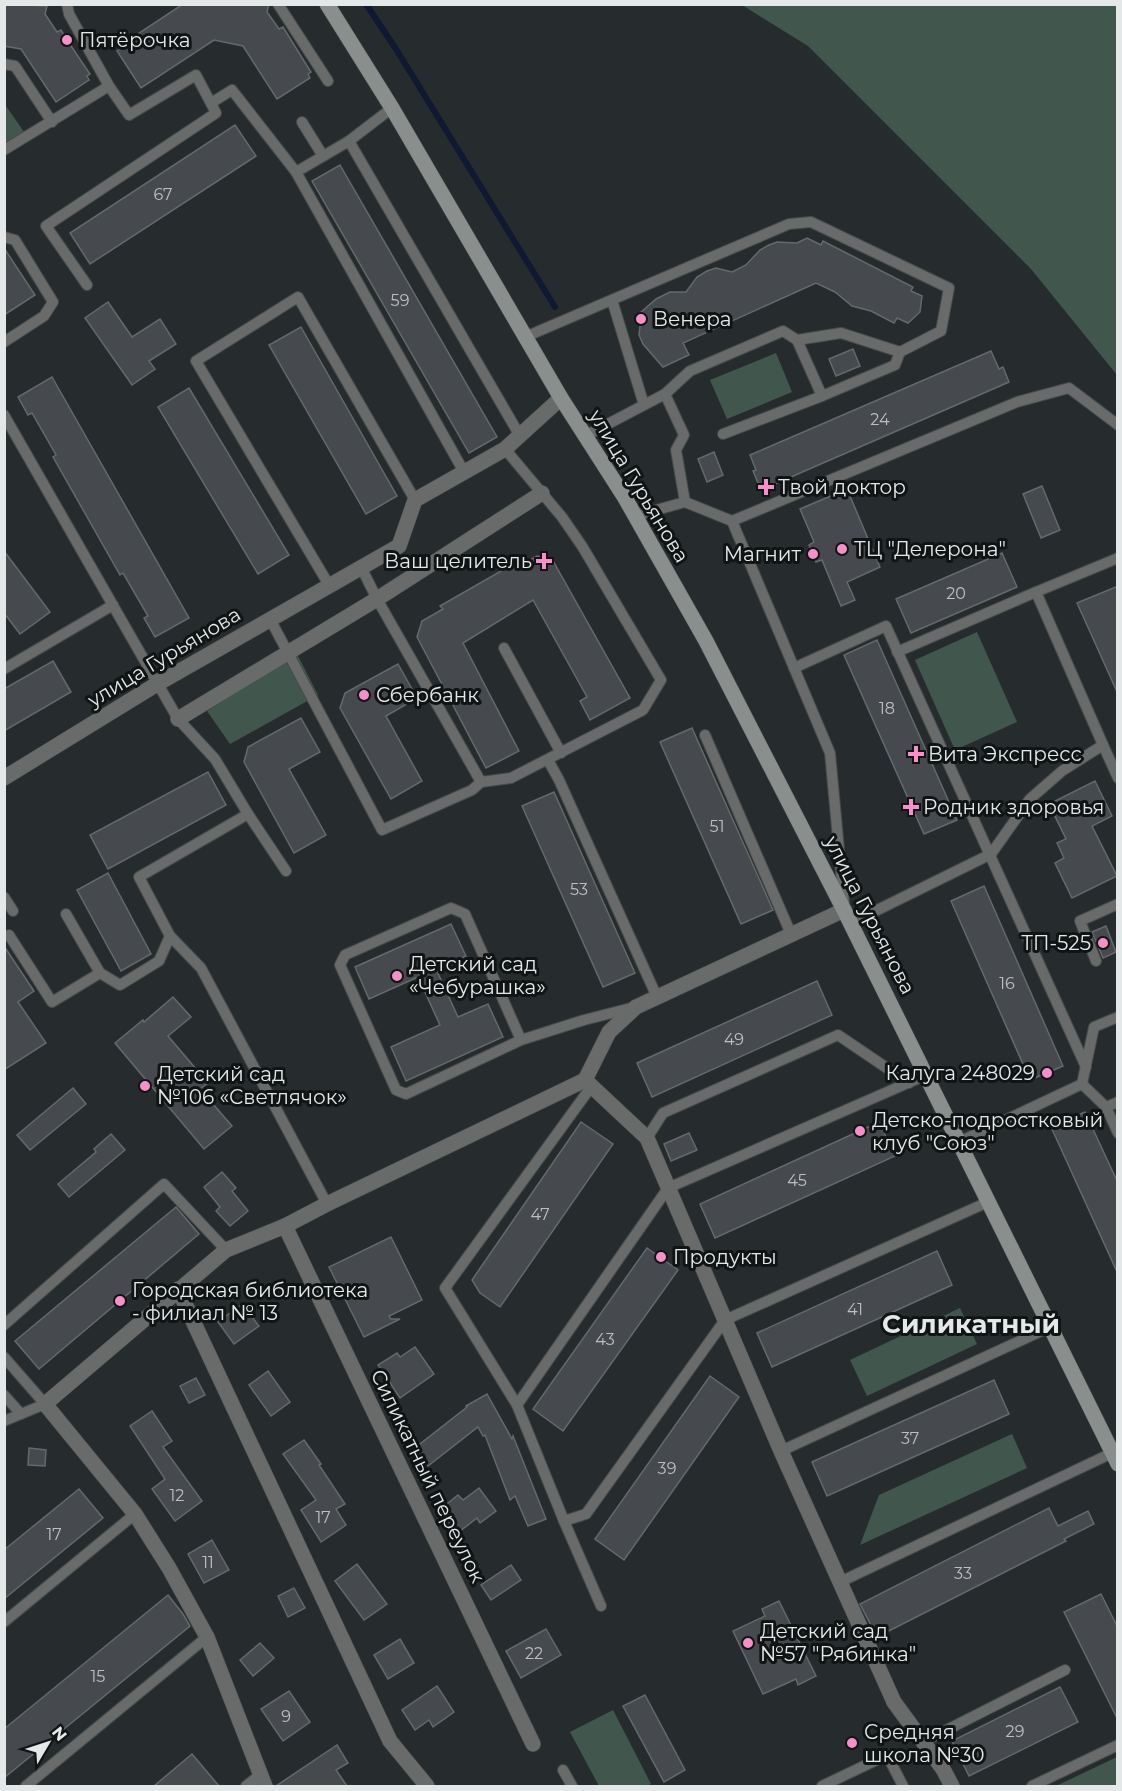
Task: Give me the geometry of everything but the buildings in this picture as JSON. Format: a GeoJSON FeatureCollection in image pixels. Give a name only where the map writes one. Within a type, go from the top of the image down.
{"type":"FeatureCollection","features":[{"type":"Feature","properties":{"kind":"street","name":"улица Гурьянова"},"geometry":{"type":"LineString","coordinates":[[327,4],[392,108],[561,398],[635,516],[706,641],[848,916],[1050,1328],[1114,1450]]}},
{"type":"Feature","properties":{"kind":"street"},"geometry":{"type":"LineString","coordinates":[[415,500],[505,449],[561,398]]}},
{"type":"Feature","properties":{"kind":"street"},"geometry":{"type":"LineString","coordinates":[[178,719],[377,599],[542,493]]}},
{"type":"Feature","properties":{"kind":"street","name":"улица Гурьянова"},"geometry":{"type":"LineString","coordinates":[[4,778],[157,684],[399,546],[415,500]]}},
{"type":"Feature","properties":{"kind":"street"},"geometry":{"type":"LineString","coordinates":[[263,1781],[207,1637],[169,1568],[135,1514],[45,1404],[178,1288],[226,1250],[285,1226],[327,1203],[588,1083],[609,1032],[636,1007],[791,934],[848,916]]}},
{"type":"Feature","properties":{"kind":"street"},"geometry":{"type":"LineString","coordinates":[[588,1083],[647,1138],[781,1451],[894,1701],[943,1769],[952,1786]]}},
{"type":"Feature","properties":{"kind":"street","name":"Силикатный переулок"},"geometry":{"type":"LineString","coordinates":[[285,1226],[533,1744]]}},
{"type":"Feature","properties":{"kind":"street"},"geometry":{"type":"LineString","coordinates":[[178,1288],[390,1741],[427,1786]]}},
{"type":"Feature","properties":{"kind":"lane"},"geometry":{"type":"LineString","coordinates":[[67,4],[69,14],[109,86],[129,115],[195,75],[216,113],[46,226],[87,285]]}},
{"type":"Feature","properties":{"kind":"lane"},"geometry":{"type":"LineString","coordinates":[[278,4],[328,81]]}},
{"type":"Feature","properties":{"kind":"lane"},"geometry":{"type":"LineString","coordinates":[[4,64],[15,66],[52,122]]}},
{"type":"Feature","properties":{"kind":"lane"},"geometry":{"type":"LineString","coordinates":[[4,150],[109,86]]}},
{"type":"Feature","properties":{"kind":"lane"},"geometry":{"type":"LineString","coordinates":[[211,103],[232,90],[296,172],[464,472]]}},
{"type":"Feature","properties":{"kind":"lane"},"geometry":{"type":"LineString","coordinates":[[296,172],[349,141],[392,108]]}},
{"type":"Feature","properties":{"kind":"lane"},"geometry":{"type":"LineString","coordinates":[[302,122],[323,156]]}},
{"type":"Feature","properties":{"kind":"lane"},"geometry":{"type":"LineString","coordinates":[[349,141],[520,436]]}},
{"type":"Feature","properties":{"kind":"lane"},"geometry":{"type":"LineString","coordinates":[[525,337],[789,224],[811,222],[949,288],[941,332],[900,352],[841,333],[797,340]]}},
{"type":"Feature","properties":{"kind":"lane"},"geometry":{"type":"LineString","coordinates":[[4,237],[15,240],[52,302],[44,316],[4,342]]}},
{"type":"Feature","properties":{"kind":"lane"},"geometry":{"type":"LineString","coordinates":[[329,585],[196,361],[298,297],[415,500]]}},
{"type":"Feature","properties":{"kind":"lane"},"geometry":{"type":"LineString","coordinates":[[612,300],[644,405]]}},
{"type":"Feature","properties":{"kind":"lane"},"geometry":{"type":"LineString","coordinates":[[585,436],[665,394],[690,371],[783,331],[797,340],[822,396]]}},
{"type":"Feature","properties":{"kind":"lane"},"geometry":{"type":"LineString","coordinates":[[723,434],[896,365],[900,352]]}},
{"type":"Feature","properties":{"kind":"lane"},"geometry":{"type":"LineString","coordinates":[[635,516],[685,502],[732,521],[1017,402],[1069,388],[1118,425]]}},
{"type":"Feature","properties":{"kind":"lane"},"geometry":{"type":"LineString","coordinates":[[665,394],[684,435],[676,450],[685,502]]}},
{"type":"Feature","properties":{"kind":"lane"},"geometry":{"type":"LineString","coordinates":[[4,415],[178,719],[214,759],[286,871]]}},
{"type":"Feature","properties":{"kind":"lane"},"geometry":{"type":"LineString","coordinates":[[270,619],[382,830],[472,790],[482,782],[511,778],[643,710],[661,680],[582,546],[505,449]]}},
{"type":"Feature","properties":{"kind":"lane"},"geometry":{"type":"LineString","coordinates":[[732,521],[830,753],[848,916],[991,854],[1030,799],[1062,771],[1103,745]]}},
{"type":"Feature","properties":{"kind":"lane"},"geometry":{"type":"LineString","coordinates":[[897,652],[1118,558]]}},
{"type":"Feature","properties":{"kind":"lane"},"geometry":{"type":"LineString","coordinates":[[361,567],[482,782]]}},
{"type":"Feature","properties":{"kind":"lane"},"geometry":{"type":"LineString","coordinates":[[1036,592],[1118,778]]}},
{"type":"Feature","properties":{"kind":"lane"},"geometry":{"type":"LineString","coordinates":[[4,669],[113,605]]}},
{"type":"Feature","properties":{"kind":"lane"},"geometry":{"type":"LineString","coordinates":[[794,668],[886,626],[1086,1067]]}},
{"type":"Feature","properties":{"kind":"lane"},"geometry":{"type":"LineString","coordinates":[[504,648],[561,753]]}},
{"type":"Feature","properties":{"kind":"lane"},"geometry":{"type":"LineString","coordinates":[[705,735],[791,934]]}},
{"type":"Feature","properties":{"kind":"lane"},"geometry":{"type":"LineString","coordinates":[[548,760],[657,997]]}},
{"type":"Feature","properties":{"kind":"lane"},"geometry":{"type":"LineString","coordinates":[[248,814],[139,877],[170,936],[201,968],[327,1203]]}},
{"type":"Feature","properties":{"kind":"lane"},"geometry":{"type":"LineString","coordinates":[[4,897],[13,910]]}},
{"type":"Feature","properties":{"kind":"lane"},"geometry":{"type":"LineString","coordinates":[[1096,961],[1080,921],[1118,904]]}},
{"type":"Feature","properties":{"kind":"lane"},"geometry":{"type":"LineString","coordinates":[[521,1040],[465,914],[451,908],[345,955],[340,965],[396,1090],[406,1094],[521,1040],[584,1020],[636,1007]]}},
{"type":"Feature","properties":{"kind":"lane"},"geometry":{"type":"LineString","coordinates":[[66,914],[100,973],[120,985],[159,961],[170,936]]}},
{"type":"Feature","properties":{"kind":"lane"},"geometry":{"type":"LineString","coordinates":[[9,935],[52,1002],[100,973]]}},
{"type":"Feature","properties":{"kind":"lane"},"geometry":{"type":"LineString","coordinates":[[1082,1084],[1094,1027],[1118,1017]]}},
{"type":"Feature","properties":{"kind":"lane"},"geometry":{"type":"LineString","coordinates":[[647,1138],[663,1113],[838,1035],[909,1083]]}},
{"type":"Feature","properties":{"kind":"lane"},"geometry":{"type":"LineString","coordinates":[[517,1405],[668,1188],[926,1076]]}},
{"type":"Feature","properties":{"kind":"lane"},"geometry":{"type":"LineString","coordinates":[[588,1083],[445,1288],[517,1405],[601,1606]]}},
{"type":"Feature","properties":{"kind":"lane"},"geometry":{"type":"LineString","coordinates":[[1082,1084],[1106,1107],[1118,1133]]}},
{"type":"Feature","properties":{"kind":"lane"},"geometry":{"type":"LineString","coordinates":[[959,1142],[1082,1084]]}},
{"type":"Feature","properties":{"kind":"lane"},"geometry":{"type":"LineString","coordinates":[[1106,1107],[1118,1102]]}},
{"type":"Feature","properties":{"kind":"lane"},"geometry":{"type":"LineString","coordinates":[[4,1325],[164,1184],[226,1250]]}},
{"type":"Feature","properties":{"kind":"lane"},"geometry":{"type":"LineString","coordinates":[[564,1521],[586,1514],[725,1320],[988,1202]]}},
{"type":"Feature","properties":{"kind":"lane"},"geometry":{"type":"LineString","coordinates":[[781,1451],[1050,1328]]}},
{"type":"Feature","properties":{"kind":"lane"},"geometry":{"type":"LineString","coordinates":[[4,1357],[45,1404],[4,1421]]}},
{"type":"Feature","properties":{"kind":"lane"},"geometry":{"type":"LineString","coordinates":[[4,1395],[21,1414]]}},
{"type":"Feature","properties":{"kind":"lane"},"geometry":{"type":"LineString","coordinates":[[840,1582],[1114,1450]]}},
{"type":"Feature","properties":{"kind":"lane"},"geometry":{"type":"LineString","coordinates":[[4,1622],[135,1514]]}},
{"type":"Feature","properties":{"kind":"lane"},"geometry":{"type":"LineString","coordinates":[[26,1786],[207,1637]]}},
{"type":"Feature","properties":{"kind":"lane"},"geometry":{"type":"LineString","coordinates":[[923,1742],[1065,1670]]}},
{"type":"Feature","properties":{"kind":"lane"},"geometry":{"type":"LineString","coordinates":[[1032,1786],[1118,1745]]}},
{"type":"Feature","properties":{"kind":"lane"},"geometry":{"type":"LineString","coordinates":[[822,1786],[887,1755],[903,1786]]}},
{"type":"Feature","properties":{"kind":"lane"},"geometry":{"type":"LineString","coordinates":[[563,1770],[572,1786]]}},
{"type":"Feature","properties":{"kind":"lane"},"geometry":{"type":"LineString","coordinates":[[246,1786],[263,1781]]}},
{"type":"Feature","properties":{"kind":"green space"},"geometry":{"type":"Polygon","coordinates":[[[742,5],[1117,5],[1117,375],[1031,269],[808,46],[742,5]]]}},
{"type":"Feature","properties":{"kind":"green space"},"geometry":{"type":"Polygon","coordinates":[[[4,103],[24,132],[4,145],[4,103]]]}},
{"type":"Feature","properties":{"kind":"green space"},"geometry":{"type":"Polygon","coordinates":[[[776,353],[792,392],[727,419],[710,380],[776,353]]]}},
{"type":"Feature","properties":{"kind":"green space"},"geometry":{"type":"Polygon","coordinates":[[[977,632],[1017,722],[955,750],[915,660],[977,632]]]}},
{"type":"Feature","properties":{"kind":"green space"},"geometry":{"type":"Polygon","coordinates":[[[297,654],[318,695],[230,744],[207,711],[297,654]]]}},
{"type":"Feature","properties":{"kind":"green space"},"geometry":{"type":"Polygon","coordinates":[[[960,1308],[977,1344],[867,1396],[850,1360],[960,1308]]]}},
{"type":"Feature","properties":{"kind":"green space"},"geometry":{"type":"Polygon","coordinates":[[[1012,1434],[1027,1468],[860,1545],[879,1495],[1012,1434]]]}},
{"type":"Feature","properties":{"kind":"green space"},"geometry":{"type":"Polygon","coordinates":[[[613,1710],[651,1784],[647,1786],[599,1786],[570,1732],[613,1710]]]}},
{"type":"Feature","properties":{"kind":"green space"},"geometry":{"type":"Polygon","coordinates":[[[1117,1757],[1117,1786],[1056,1786],[1117,1757]]]}},
{"type":"Feature","properties":{"kind":"waterway"},"geometry":{"type":"LineString","coordinates":[[366,4],[555,307]]}},
{"type":"Feature","properties":{"kind":"place","name":"Пятёрочка"},"geometry":{"type":"Point","coordinates":[67,40]}},
{"type":"Feature","properties":{"kind":"place","name":"Венера"},"geometry":{"type":"Point","coordinates":[641,319]}},
{"type":"Feature","properties":{"kind":"place","name":"Твой доктор"},"geometry":{"type":"Point","coordinates":[766,487]}},
{"type":"Feature","properties":{"kind":"place","name":"ТЦ \"Делерона\""},"geometry":{"type":"Point","coordinates":[842,549]}},
{"type":"Feature","properties":{"kind":"place","name":"Магнит"},"geometry":{"type":"Point","coordinates":[813,554]}},
{"type":"Feature","properties":{"kind":"place","name":"Ваш целитель"},"geometry":{"type":"Point","coordinates":[544,561]}},
{"type":"Feature","properties":{"kind":"place","name":"Сбербанк"},"geometry":{"type":"Point","coordinates":[364,695]}},
{"type":"Feature","properties":{"kind":"place","name":"Вита Экспресс"},"geometry":{"type":"Point","coordinates":[916,754]}},
{"type":"Feature","properties":{"kind":"place","name":"Родник здоровья"},"geometry":{"type":"Point","coordinates":[911,807]}},
{"type":"Feature","properties":{"kind":"place","name":"ТП-525"},"geometry":{"type":"Point","coordinates":[1103,943]}},
{"type":"Feature","properties":{"kind":"place","name":"Детский сад «Чебурашка»"},"geometry":{"type":"Point","coordinates":[397,976]}},
{"type":"Feature","properties":{"kind":"place","name":"Калуга 248029"},"geometry":{"type":"Point","coordinates":[1047,1073]}},
{"type":"Feature","properties":{"kind":"place","name":"Детский сад №106 «Светлячок»"},"geometry":{"type":"Point","coordinates":[145,1086]}},
{"type":"Feature","properties":{"kind":"place","name":"Детско-подростковый клуб \"Союз\""},"geometry":{"type":"Point","coordinates":[860,1131]}},
{"type":"Feature","properties":{"kind":"place","name":"Продукты"},"geometry":{"type":"Point","coordinates":[661,1257]}},
{"type":"Feature","properties":{"kind":"place","name":"Городская библиотека - филиал № 13"},"geometry":{"type":"Point","coordinates":[120,1301]}},
{"type":"Feature","properties":{"kind":"place","name":"Детский сад №57 \"Рябинка\""},"geometry":{"type":"Point","coordinates":[748,1643]}},
{"type":"Feature","properties":{"kind":"place","name":"Средняя школа №30"},"geometry":{"type":"Point","coordinates":[852,1743]}},
{"type":"Feature","properties":{"kind":"district","name":"Силикатный"},"geometry":{"type":"Point","coordinates":[971,1324]}}]}
